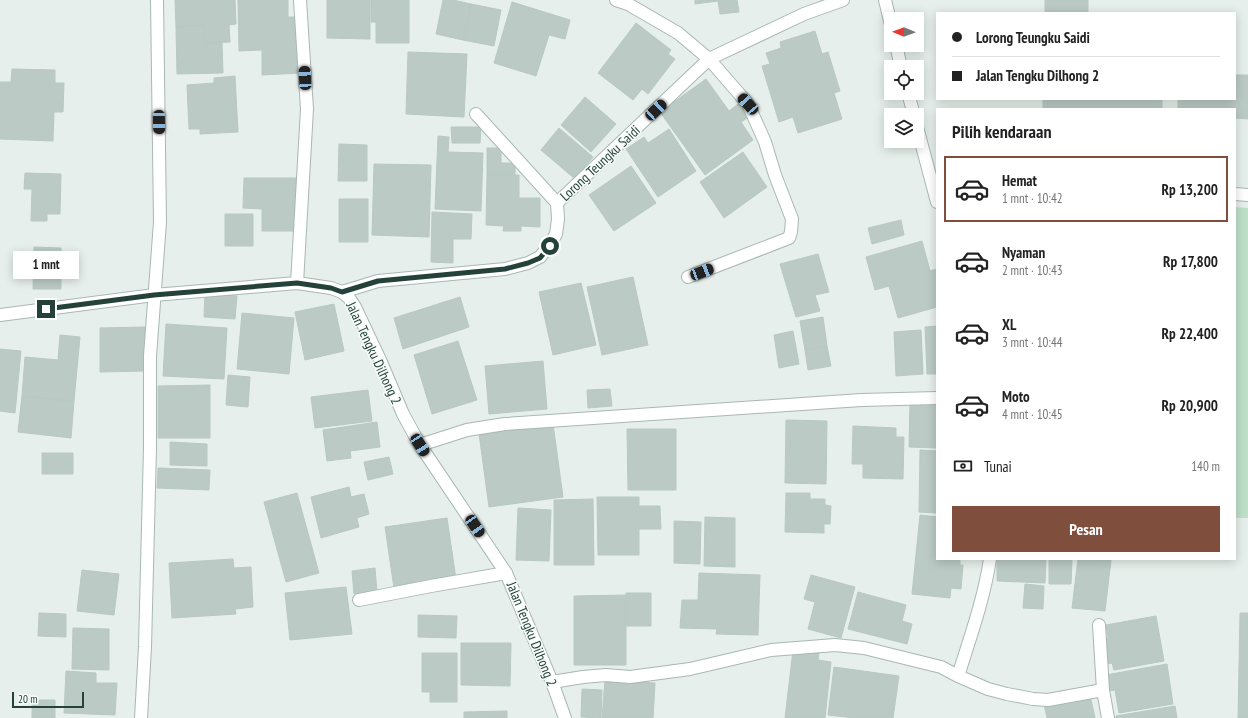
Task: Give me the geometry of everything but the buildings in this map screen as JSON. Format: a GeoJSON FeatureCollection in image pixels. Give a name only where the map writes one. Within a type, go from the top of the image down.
{"type":"FeatureCollection","features":[{"type":"Feature","properties":{"kind":"street"},"geometry":{"type":"LineString","coordinates":[[141,718],[145,647],[150,447],[150,356],[160,222],[156,0]]}},
{"type":"Feature","properties":{"kind":"street"},"geometry":{"type":"LineString","coordinates":[[297,283],[307,109],[300,0]]}},
{"type":"Feature","properties":{"kind":"street"},"geometry":{"type":"LineString","coordinates":[[616,0],[628,4],[678,33],[709,59],[748,104],[766,142],[775,175],[792,219],[791,232],[788,238],[688,277]]}},
{"type":"Feature","properties":{"kind":"street","name":"Lorong Teungku Saidi"},"geometry":{"type":"LineString","coordinates":[[342,292],[378,281],[505,269],[540,258],[550,246],[556,234],[558,219],[557,203],[709,59],[804,14],[843,0]]}},
{"type":"Feature","properties":{"kind":"street"},"geometry":{"type":"LineString","coordinates":[[885,0],[888,12]]}},
{"type":"Feature","properties":{"kind":"street"},"geometry":{"type":"LineString","coordinates":[[476,114],[557,203]]}},
{"type":"Feature","properties":{"kind":"street"},"geometry":{"type":"LineString","coordinates":[[923,148],[936,198]]}},
{"type":"Feature","properties":{"kind":"street"},"geometry":{"type":"LineString","coordinates":[[1236,194],[1248,195]]}},
{"type":"Feature","properties":{"kind":"street","name":"Jalan Tengku Dilhong 2"},"geometry":{"type":"LineString","coordinates":[[0,314],[154,295],[297,283],[331,288],[342,292],[349,298],[355,307],[381,362],[403,414],[420,445],[506,573],[552,682],[565,718]]}},
{"type":"Feature","properties":{"kind":"street"},"geometry":{"type":"LineString","coordinates":[[420,445],[467,430],[505,424],[862,400],[936,398]]}},
{"type":"Feature","properties":{"kind":"street"},"geometry":{"type":"LineString","coordinates":[[958,676],[976,620],[987,578],[990,560]]}},
{"type":"Feature","properties":{"kind":"street"},"geometry":{"type":"LineString","coordinates":[[359,600],[506,573]]}},
{"type":"Feature","properties":{"kind":"street"},"geometry":{"type":"LineString","coordinates":[[1099,625],[1102,690],[1108,718]]}},
{"type":"Feature","properties":{"kind":"street"},"geometry":{"type":"LineString","coordinates":[[552,682],[583,677],[630,677],[690,669],[771,650],[835,645],[864,648],[916,660],[941,667],[958,676],[988,688],[1007,694],[1033,699],[1048,700],[1102,690]]}},
{"type":"Feature","properties":{"kind":"green space"},"geometry":{"type":"Polygon","coordinates":[[[1236,207],[1248,208],[1248,518],[1236,518],[1236,207]]]}},
{"type":"Feature","properties":{"kind":"route"},"geometry":{"type":"LineString","coordinates":[[46,309],[154,295],[297,283],[331,288],[342,292],[378,281],[505,269],[540,258],[550,246]]}}]}
